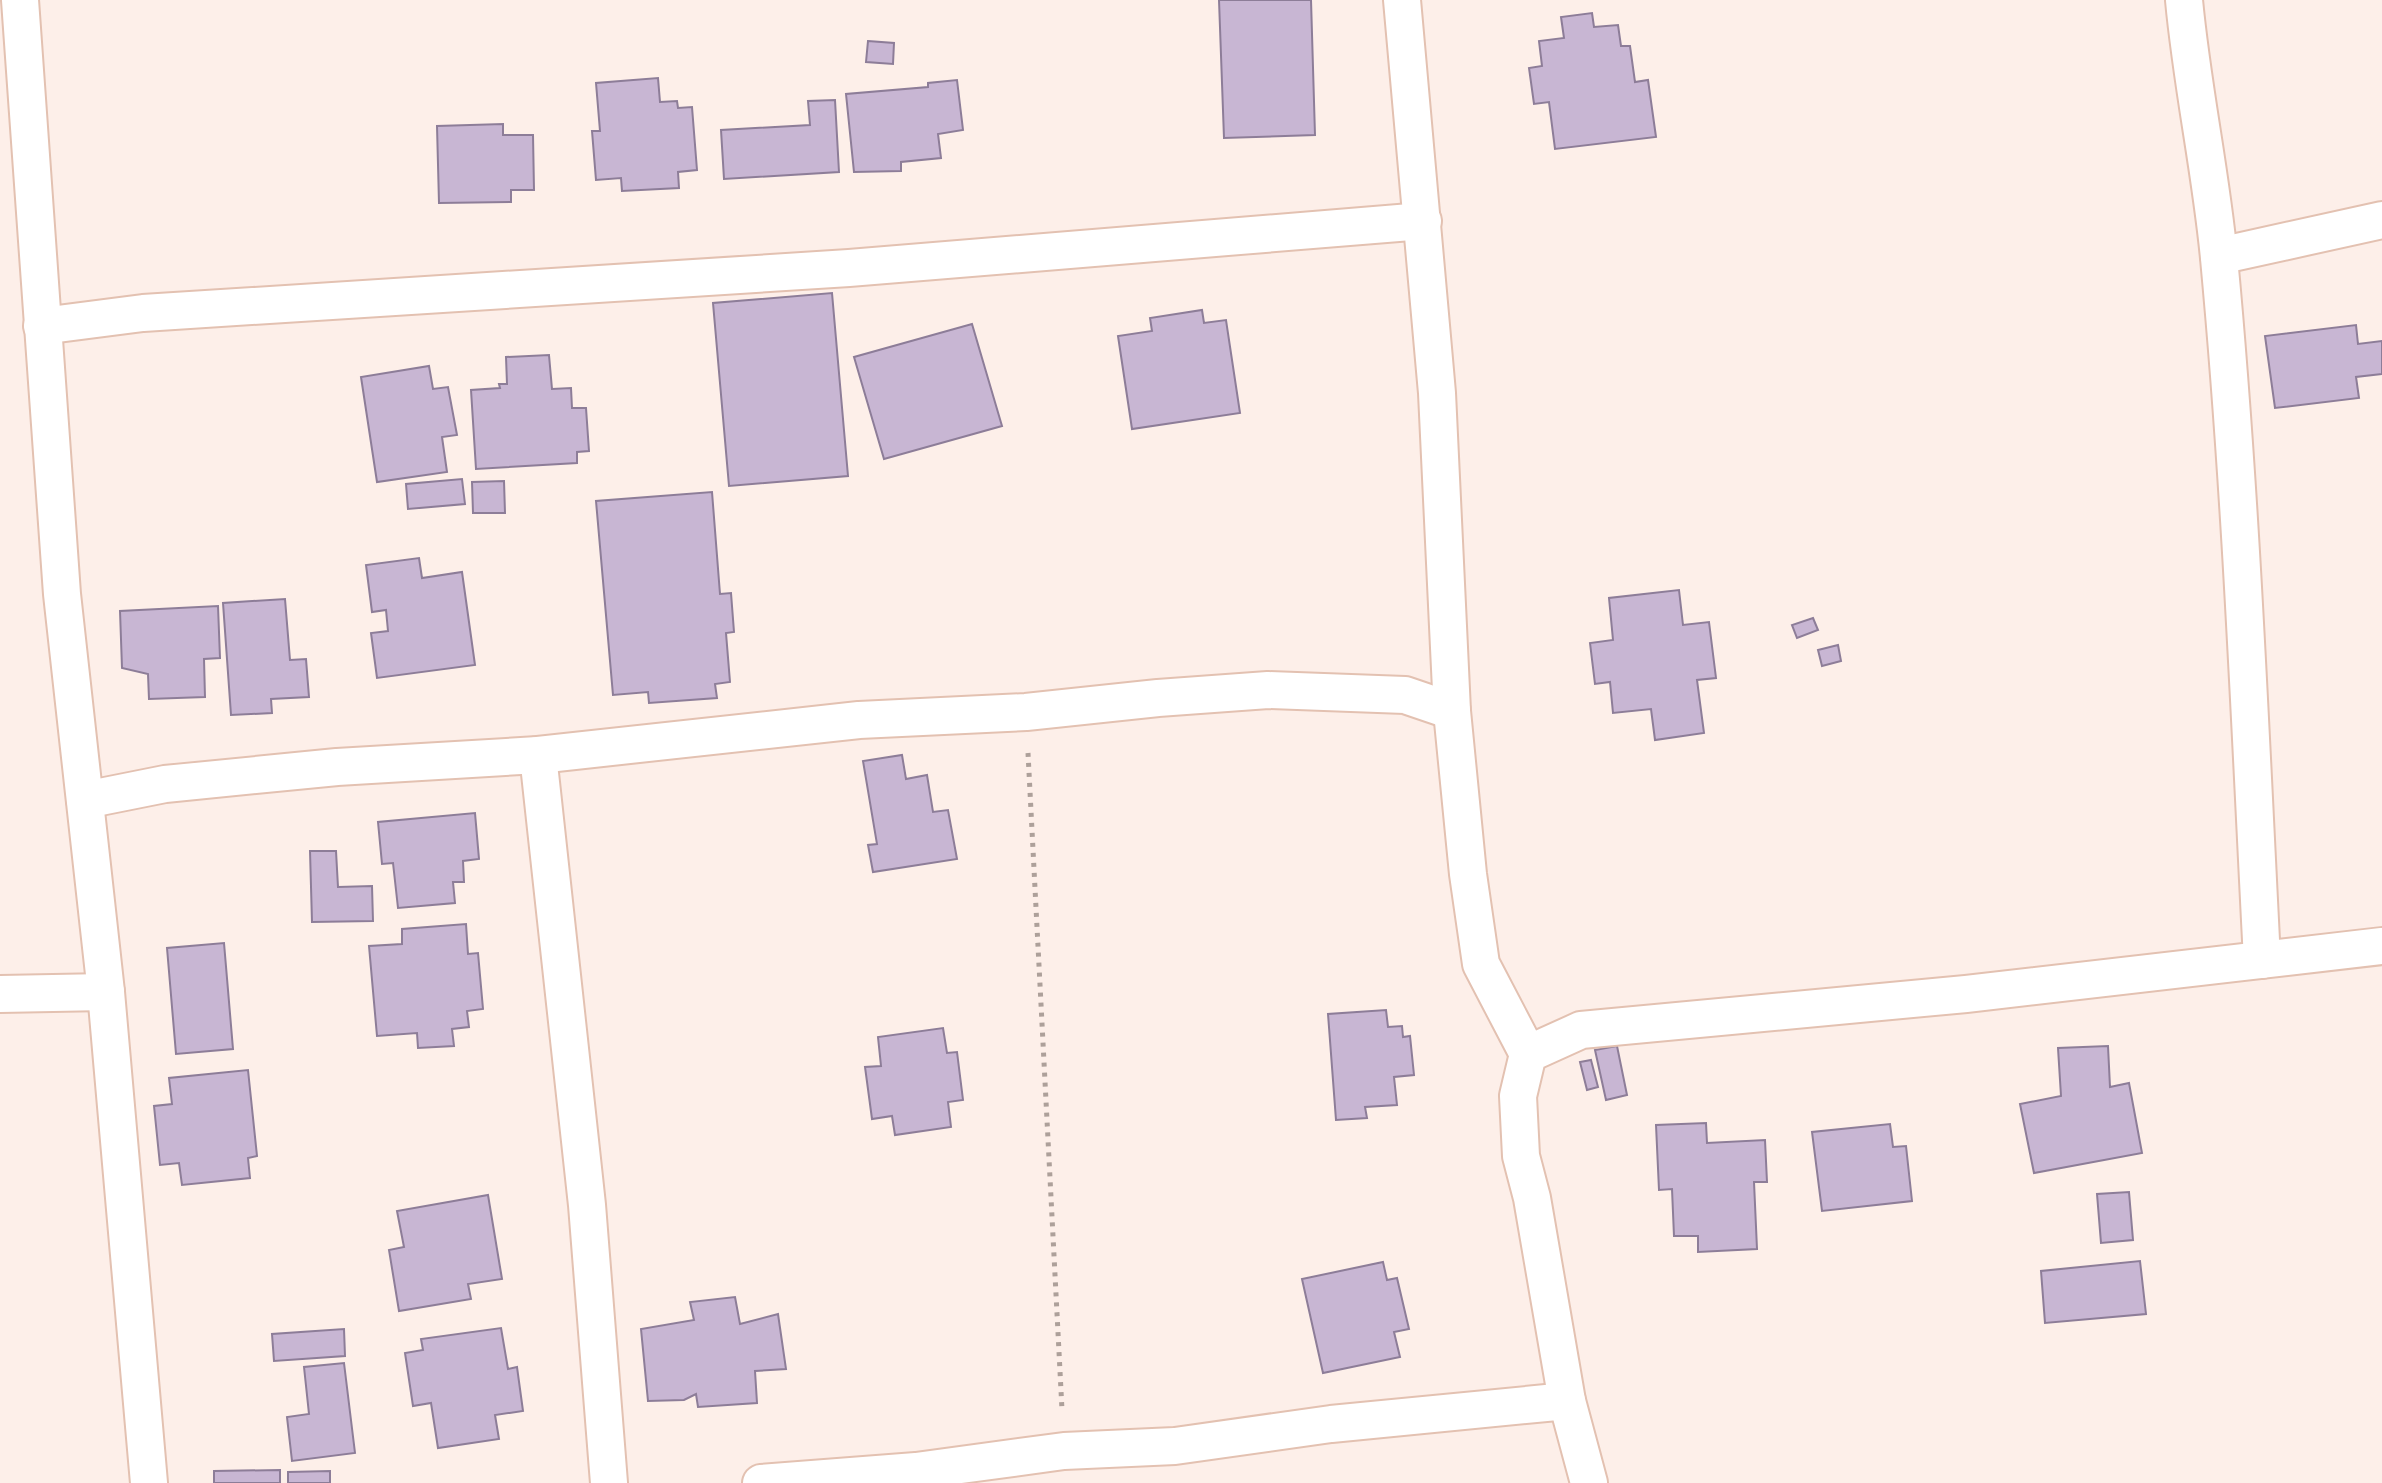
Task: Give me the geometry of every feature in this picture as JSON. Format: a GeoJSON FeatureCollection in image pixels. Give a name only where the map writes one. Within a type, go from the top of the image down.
{"type":"FeatureCollection","features":[{"type":"Feature","properties":{"kind":"street"},"geometry":{"type":"LineString","coordinates":[[20,0],[62,594],[106,992],[149,1483]]}},
{"type":"Feature","properties":{"kind":"street"},"geometry":{"type":"LineString","coordinates":[[1402,0],[1437,393],[1452,711],[1468,874],[1481,964],[1528,1054],[1518,1096],[1521,1156],[1532,1198],[1567,1401],[1589,1483]]}},
{"type":"Feature","properties":{"kind":"street"},"geometry":{"type":"LineString","coordinates":[[2184,0],[2189,57],[2219,256],[2244,608],[2262,960]]}},
{"type":"Feature","properties":{"kind":"street"},"geometry":{"type":"LineString","coordinates":[[2219,256],[2382,220]]}},
{"type":"Feature","properties":{"kind":"street"},"geometry":{"type":"LineString","coordinates":[[42,326],[143,313],[849,268],[1423,221]]}},
{"type":"Feature","properties":{"kind":"street"},"geometry":{"type":"LineString","coordinates":[[85,800],[165,784],[337,767],[538,755],[859,720],[1026,712],[1268,690],[1405,695],[1452,711]]}},
{"type":"Feature","properties":{"kind":"street"},"geometry":{"type":"LineString","coordinates":[[538,755],[587,1205],[609,1483]]}},
{"type":"Feature","properties":{"kind":"street"},"geometry":{"type":"LineString","coordinates":[[1528,1054],[1581,1030],[1950,995],[2382,946]]}},
{"type":"Feature","properties":{"kind":"street"},"geometry":{"type":"LineString","coordinates":[[0,994],[106,992]]}},
{"type":"Feature","properties":{"kind":"street"},"geometry":{"type":"LineString","coordinates":[[761,1483],[916,1471],[1064,1451],[1175,1446],[1331,1424],[1567,1401]]}},
{"type":"Feature","properties":{"kind":"path"},"geometry":{"type":"LineString","coordinates":[[1026,712],[1064,1451]]}},
{"type":"Feature","properties":{"kind":"building"},"geometry":{"type":"Polygon","coordinates":[[[1219,0],[1311,0],[1315,135],[1224,138],[1219,0]]]}},
{"type":"Feature","properties":{"kind":"building"},"geometry":{"type":"Polygon","coordinates":[[[1592,13],[1594,27],[1618,25],[1621,46],[1630,46],[1635,82],[1648,80],[1656,137],[1555,149],[1549,102],[1534,104],[1529,68],[1542,66],[1539,41],[1564,38],[1561,17],[1592,13]]]}},
{"type":"Feature","properties":{"kind":"building"},"geometry":{"type":"Polygon","coordinates":[[[868,41],[894,43],[893,64],[866,62],[868,41]]]}},
{"type":"Feature","properties":{"kind":"building"},"geometry":{"type":"Polygon","coordinates":[[[658,78],[660,102],[677,101],[678,108],[692,107],[697,170],[678,172],[679,188],[622,191],[621,178],[596,180],[592,131],[600,131],[596,83],[658,78]]]}},
{"type":"Feature","properties":{"kind":"building"},"geometry":{"type":"Polygon","coordinates":[[[957,80],[963,130],[938,134],[941,158],[901,162],[901,171],[854,172],[846,94],[928,87],[928,83],[957,80]]]}},
{"type":"Feature","properties":{"kind":"building"},"geometry":{"type":"Polygon","coordinates":[[[835,100],[839,172],[724,179],[721,130],[810,125],[808,101],[835,100]]]}},
{"type":"Feature","properties":{"kind":"building"},"geometry":{"type":"Polygon","coordinates":[[[503,124],[503,135],[533,135],[534,190],[511,190],[511,202],[439,203],[437,126],[503,124]]]}},
{"type":"Feature","properties":{"kind":"building"},"geometry":{"type":"Polygon","coordinates":[[[832,293],[848,476],[729,486],[713,303],[832,293]]]}},
{"type":"Feature","properties":{"kind":"building"},"geometry":{"type":"Polygon","coordinates":[[[1202,310],[1204,323],[1226,320],[1240,413],[1132,429],[1118,336],[1152,331],[1150,318],[1202,310]]]}},
{"type":"Feature","properties":{"kind":"building"},"geometry":{"type":"Polygon","coordinates":[[[972,324],[1002,426],[884,459],[854,357],[972,324]]]}},
{"type":"Feature","properties":{"kind":"building"},"geometry":{"type":"Polygon","coordinates":[[[2356,325],[2358,344],[2382,341],[2382,374],[2356,377],[2359,398],[2275,408],[2265,336],[2356,325]]]}},
{"type":"Feature","properties":{"kind":"building"},"geometry":{"type":"Polygon","coordinates":[[[549,355],[552,389],[571,388],[572,408],[586,408],[589,451],[577,452],[577,463],[476,469],[471,390],[500,388],[499,384],[507,384],[506,357],[549,355]]]}},
{"type":"Feature","properties":{"kind":"building"},"geometry":{"type":"Polygon","coordinates":[[[429,366],[433,389],[448,387],[457,435],[442,437],[447,472],[377,482],[361,377],[429,366]]]}},
{"type":"Feature","properties":{"kind":"building"},"geometry":{"type":"Polygon","coordinates":[[[462,479],[465,504],[408,509],[406,484],[462,479]]]}},
{"type":"Feature","properties":{"kind":"building"},"geometry":{"type":"Polygon","coordinates":[[[504,481],[505,513],[473,513],[472,482],[504,481]]]}},
{"type":"Feature","properties":{"kind":"building"},"geometry":{"type":"Polygon","coordinates":[[[712,492],[720,594],[731,593],[734,632],[726,633],[730,682],[715,684],[717,698],[649,703],[648,692],[613,695],[596,501],[712,492]]]}},
{"type":"Feature","properties":{"kind":"building"},"geometry":{"type":"Polygon","coordinates":[[[419,558],[422,578],[462,572],[475,665],[377,678],[371,633],[388,631],[386,610],[372,612],[366,565],[419,558]]]}},
{"type":"Feature","properties":{"kind":"building"},"geometry":{"type":"Polygon","coordinates":[[[1679,590],[1683,625],[1709,622],[1716,678],[1697,680],[1704,733],[1655,740],[1651,709],[1613,713],[1610,682],[1595,684],[1590,643],[1613,640],[1609,598],[1679,590]]]}},
{"type":"Feature","properties":{"kind":"building"},"geometry":{"type":"Polygon","coordinates":[[[285,599],[290,660],[306,659],[309,697],[271,699],[272,713],[231,715],[223,603],[285,599]]]}},
{"type":"Feature","properties":{"kind":"building"},"geometry":{"type":"Polygon","coordinates":[[[218,606],[220,658],[204,659],[205,697],[149,699],[148,674],[122,668],[120,611],[218,606]]]}},
{"type":"Feature","properties":{"kind":"building"},"geometry":{"type":"Polygon","coordinates":[[[1813,618],[1818,630],[1797,638],[1792,625],[1813,618]]]}},
{"type":"Feature","properties":{"kind":"building"},"geometry":{"type":"Polygon","coordinates":[[[1838,645],[1841,661],[1822,666],[1818,650],[1838,645]]]}},
{"type":"Feature","properties":{"kind":"building"},"geometry":{"type":"Polygon","coordinates":[[[902,755],[906,779],[927,775],[933,812],[948,810],[957,859],[873,872],[868,845],[877,844],[863,761],[902,755]]]}},
{"type":"Feature","properties":{"kind":"building"},"geometry":{"type":"Polygon","coordinates":[[[475,813],[479,859],[463,861],[464,882],[453,882],[455,903],[398,908],[393,863],[382,864],[378,822],[475,813]]]}},
{"type":"Feature","properties":{"kind":"building"},"geometry":{"type":"Polygon","coordinates":[[[310,851],[336,851],[338,887],[372,886],[373,921],[312,922],[310,851]]]}},
{"type":"Feature","properties":{"kind":"building"},"geometry":{"type":"Polygon","coordinates":[[[466,924],[468,954],[478,953],[483,1009],[467,1011],[469,1027],[452,1029],[454,1046],[418,1048],[417,1033],[377,1036],[369,946],[402,944],[402,929],[466,924]]]}},
{"type":"Feature","properties":{"kind":"building"},"geometry":{"type":"Polygon","coordinates":[[[224,943],[233,1049],[176,1054],[167,948],[224,943]]]}},
{"type":"Feature","properties":{"kind":"building"},"geometry":{"type":"Polygon","coordinates":[[[1386,1010],[1388,1027],[1402,1026],[1403,1037],[1410,1036],[1414,1075],[1394,1077],[1397,1105],[1365,1107],[1367,1118],[1336,1120],[1328,1014],[1386,1010]]]}},
{"type":"Feature","properties":{"kind":"building"},"geometry":{"type":"Polygon","coordinates":[[[943,1028],[947,1053],[957,1052],[963,1100],[948,1102],[951,1127],[895,1135],[892,1116],[872,1119],[865,1067],[881,1066],[878,1037],[943,1028]]]}},
{"type":"Feature","properties":{"kind":"building"},"geometry":{"type":"Polygon","coordinates":[[[1617,1046],[1627,1095],[1606,1100],[1595,1050],[1617,1046]]]}},
{"type":"Feature","properties":{"kind":"building"},"geometry":{"type":"Polygon","coordinates":[[[2108,1046],[2110,1087],[2129,1083],[2142,1153],[2034,1173],[2020,1104],[2061,1096],[2058,1048],[2108,1046]]]}},
{"type":"Feature","properties":{"kind":"building"},"geometry":{"type":"Polygon","coordinates":[[[1591,1060],[1598,1087],[1587,1090],[1580,1062],[1591,1060]]]}},
{"type":"Feature","properties":{"kind":"building"},"geometry":{"type":"Polygon","coordinates":[[[248,1070],[257,1156],[248,1158],[250,1178],[182,1185],[179,1163],[160,1165],[154,1106],[172,1104],[169,1078],[248,1070]]]}},
{"type":"Feature","properties":{"kind":"building"},"geometry":{"type":"Polygon","coordinates":[[[1706,1123],[1707,1143],[1765,1140],[1767,1182],[1754,1182],[1757,1249],[1698,1252],[1698,1236],[1674,1236],[1672,1189],[1659,1190],[1656,1125],[1706,1123]]]}},
{"type":"Feature","properties":{"kind":"building"},"geometry":{"type":"Polygon","coordinates":[[[1890,1124],[1893,1147],[1906,1146],[1912,1201],[1822,1211],[1812,1132],[1890,1124]]]}},
{"type":"Feature","properties":{"kind":"building"},"geometry":{"type":"Polygon","coordinates":[[[2129,1192],[2133,1240],[2101,1243],[2097,1194],[2129,1192]]]}},
{"type":"Feature","properties":{"kind":"building"},"geometry":{"type":"Polygon","coordinates":[[[488,1195],[502,1279],[468,1284],[471,1299],[399,1311],[389,1250],[404,1247],[397,1211],[488,1195]]]}},
{"type":"Feature","properties":{"kind":"building"},"geometry":{"type":"Polygon","coordinates":[[[2140,1261],[2146,1314],[2045,1323],[2041,1271],[2140,1261]]]}},
{"type":"Feature","properties":{"kind":"building"},"geometry":{"type":"Polygon","coordinates":[[[1383,1262],[1387,1280],[1397,1278],[1409,1329],[1394,1332],[1400,1357],[1323,1373],[1302,1279],[1383,1262]]]}},
{"type":"Feature","properties":{"kind":"building"},"geometry":{"type":"Polygon","coordinates":[[[735,1297],[740,1324],[778,1314],[786,1369],[755,1371],[757,1403],[698,1407],[696,1394],[684,1400],[648,1401],[641,1329],[694,1320],[690,1302],[735,1297]]]}},
{"type":"Feature","properties":{"kind":"building"},"geometry":{"type":"Polygon","coordinates":[[[501,1328],[508,1369],[517,1367],[523,1411],[495,1415],[499,1439],[438,1448],[431,1403],[413,1406],[405,1353],[423,1350],[421,1339],[501,1328]]]}},
{"type":"Feature","properties":{"kind":"building"},"geometry":{"type":"Polygon","coordinates":[[[344,1329],[345,1356],[274,1361],[272,1334],[344,1329]]]}},
{"type":"Feature","properties":{"kind":"building"},"geometry":{"type":"Polygon","coordinates":[[[344,1363],[355,1453],[292,1461],[287,1417],[309,1414],[304,1367],[344,1363]]]}},
{"type":"Feature","properties":{"kind":"building"},"geometry":{"type":"Polygon","coordinates":[[[280,1470],[280,1483],[214,1483],[214,1471],[280,1470]]]}},
{"type":"Feature","properties":{"kind":"building"},"geometry":{"type":"Polygon","coordinates":[[[330,1471],[330,1483],[288,1483],[288,1472],[330,1471]]]}}]}
